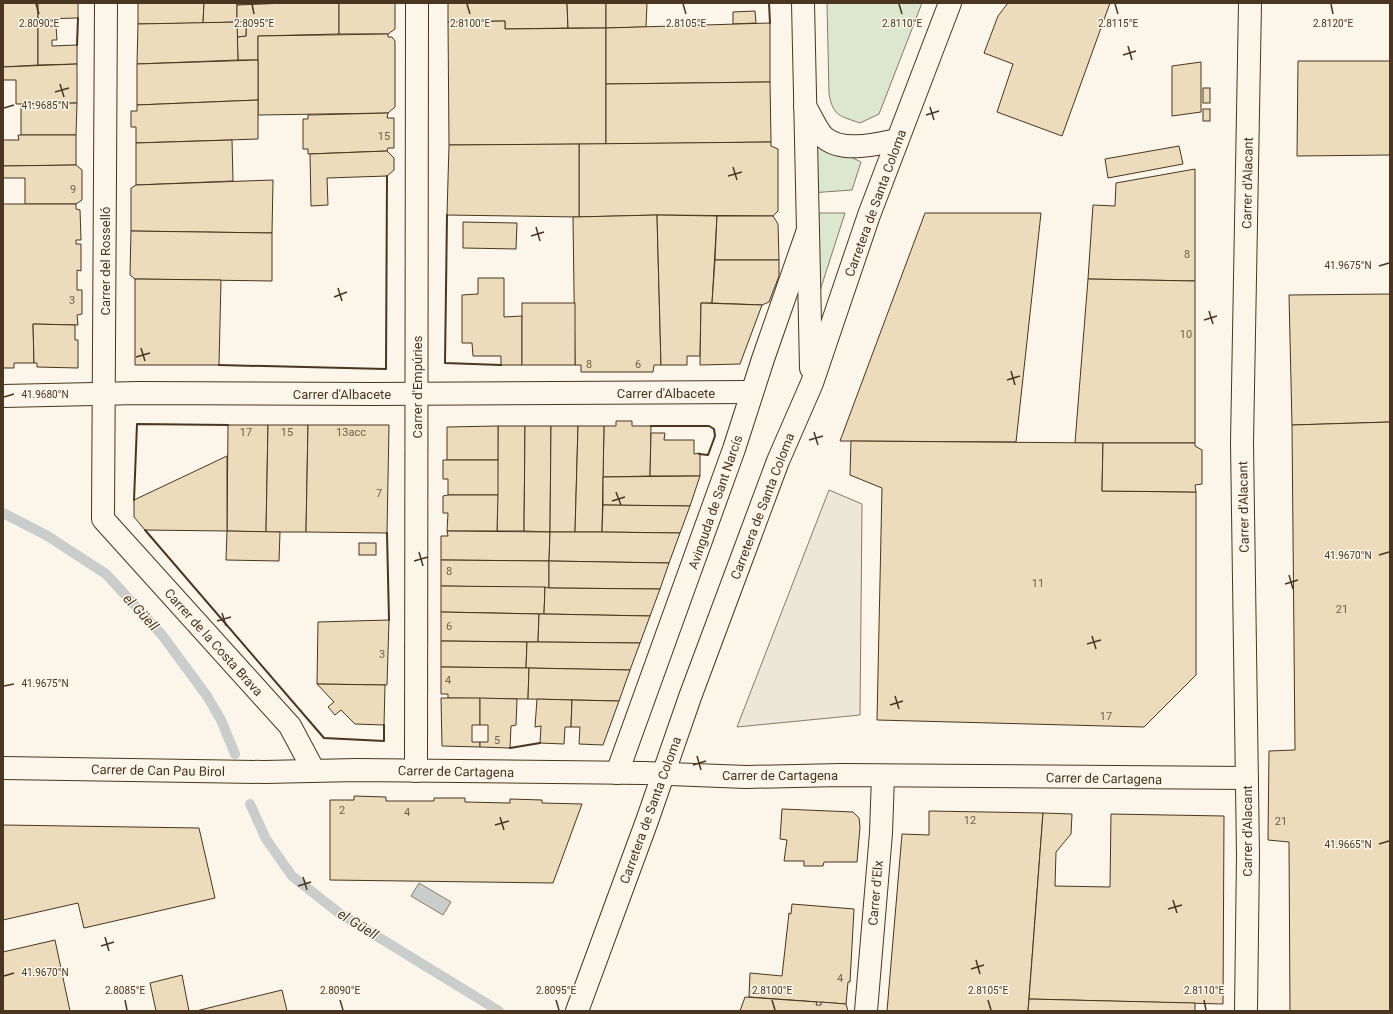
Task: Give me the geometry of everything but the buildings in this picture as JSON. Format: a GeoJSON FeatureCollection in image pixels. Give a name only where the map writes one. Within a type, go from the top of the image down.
{"type":"FeatureCollection","features":[{"type":"Feature","properties":{"kind":"street","name":"Carrer del Rosselló"},"geometry":{"type":"LineString","coordinates":[[103,519],[106,3]]}},
{"type":"Feature","properties":{"kind":"street","name":"Carrer d'Empúries"},"geometry":{"type":"LineString","coordinates":[[416,771],[417,3]]}},
{"type":"Feature","properties":{"kind":"street","name":"Avinguda de Sant Narcís"},"geometry":{"type":"LineString","coordinates":[[803,3],[812,383]]}},
{"type":"Feature","properties":{"kind":"street","name":"Carretera de Santa Coloma"},"geometry":{"type":"LineString","coordinates":[[577,1011],[693,690],[778,461],[812,383],[897,140],[950,3]]}},
{"type":"Feature","properties":{"kind":"street","name":"Carrer d'Alacant"},"geometry":{"type":"LineString","coordinates":[[1246,1011],[1247,778],[1242,443],[1250,3]]}},
{"type":"Feature","properties":{"kind":"street"},"geometry":{"type":"LineString","coordinates":[[805,105],[825,138],[842,145],[867,146],[897,140]]}},
{"type":"Feature","properties":{"kind":"street","name":"Avinguda de Sant Narcís"},"geometry":{"type":"LineString","coordinates":[[617,773],[734,449],[808,230]]}},
{"type":"Feature","properties":{"kind":"street","name":"Carrer d'Albacete"},"geometry":{"type":"LineString","coordinates":[[3,396],[104,395],[139,393],[417,394],[752,392]]}},
{"type":"Feature","properties":{"kind":"street","name":"Carrer de la Costa Brava"},"geometry":{"type":"LineString","coordinates":[[103,519],[290,726],[314,771]]}},
{"type":"Feature","properties":{"kind":"street","name":"Carrer de Can Pau Birol"},"geometry":{"type":"LineString","coordinates":[[3,768],[314,771]]}},
{"type":"Feature","properties":{"kind":"street","name":"Carrer de Cartagena"},"geometry":{"type":"LineString","coordinates":[[314,771],[664,773],[746,777],[883,776],[1247,778]]}},
{"type":"Feature","properties":{"kind":"street","name":"Carrer d'Elx"},"geometry":{"type":"LineString","coordinates":[[866,1011],[883,776]]}},
{"type":"Feature","properties":{"kind":"green space"},"geometry":{"type":"Polygon","coordinates":[[[827,3],[922,3],[879,114],[860,123],[842,117],[838,114],[833,107],[829,94],[827,3]]]}},
{"type":"Feature","properties":{"kind":"green space"},"geometry":{"type":"Polygon","coordinates":[[[811,137],[861,162],[852,190],[810,193],[811,137]]]}},
{"type":"Feature","properties":{"kind":"green space"},"geometry":{"type":"Polygon","coordinates":[[[811,213],[845,213],[817,300],[811,213]]]}},
{"type":"Feature","properties":{"kind":"shaded area"},"geometry":{"type":"Polygon","coordinates":[[[829,490],[862,504],[860,715],[737,727],[829,490]]]}},
{"type":"Feature","properties":{"kind":"shaded area"},"geometry":{"type":"Polygon","coordinates":[[[419,883],[451,902],[443,915],[411,896],[419,883]]]}},
{"type":"Feature","properties":{"kind":"waterway","name":"el Güell"},"geometry":{"type":"LineString","coordinates":[[3,513],[46,535],[106,574],[162,635],[207,696],[221,720],[235,754]]}},
{"type":"Feature","properties":{"kind":"waterway","name":"el Güell"},"geometry":{"type":"LineString","coordinates":[[250,804],[266,839],[292,876],[339,913],[499,1011]]}},
{"type":"Feature","properties":{"kind":"wall"},"geometry":{"type":"LineString","coordinates":[[769,3],[770,23]]}},
{"type":"Feature","properties":{"kind":"wall"},"geometry":{"type":"LineString","coordinates":[[77,45],[78,18]]}},
{"type":"Feature","properties":{"kind":"wall"},"geometry":{"type":"LineString","coordinates":[[219,365],[386,369],[387,176]]}},
{"type":"Feature","properties":{"kind":"wall"},"geometry":{"type":"LineString","coordinates":[[447,215],[445,363],[501,365]]}},
{"type":"Feature","properties":{"kind":"wall"},"geometry":{"type":"LineString","coordinates":[[134,500],[137,424],[228,425]]}},
{"type":"Feature","properties":{"kind":"wall"},"geometry":{"type":"LineString","coordinates":[[651,426],[709,426],[714,429],[715,436],[708,455],[699,454]]}},
{"type":"Feature","properties":{"kind":"wall"},"geometry":{"type":"LineString","coordinates":[[145,530],[324,738],[384,741],[384,725]]}},
{"type":"Feature","properties":{"kind":"wall"},"geometry":{"type":"LineString","coordinates":[[387,533],[389,620]]}},
{"type":"Feature","properties":{"kind":"wall"},"geometry":{"type":"LineString","coordinates":[[510,748],[540,743]]}}]}
